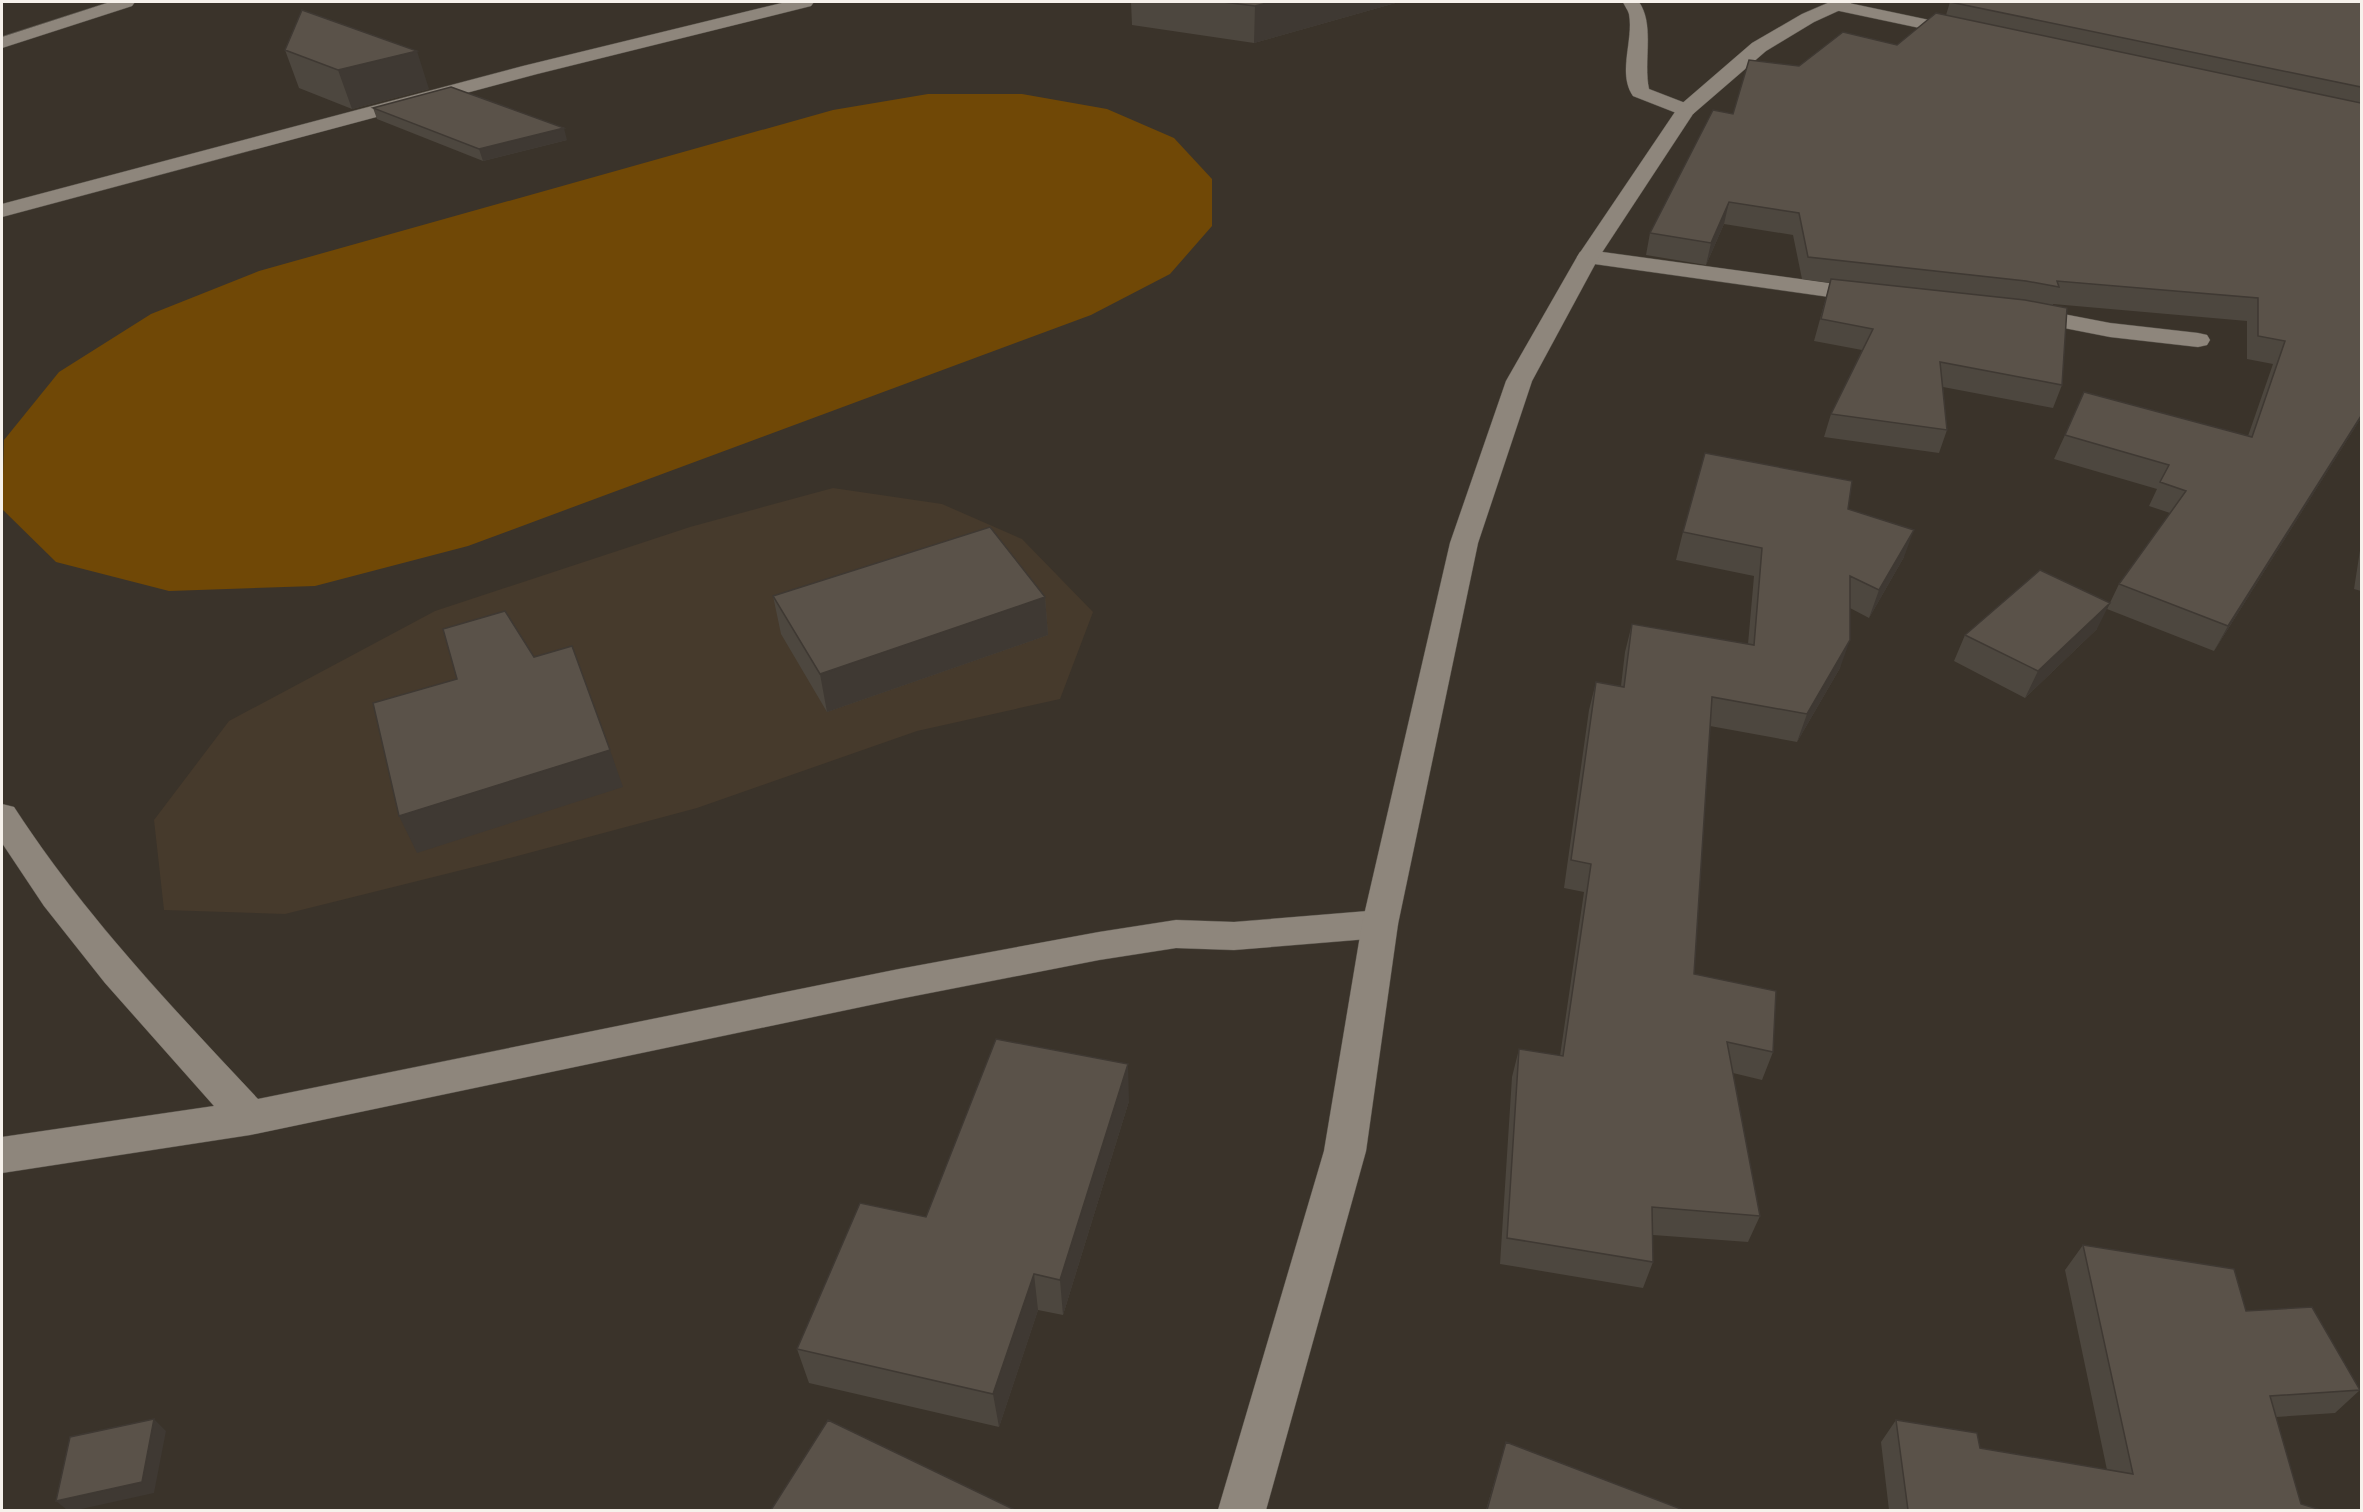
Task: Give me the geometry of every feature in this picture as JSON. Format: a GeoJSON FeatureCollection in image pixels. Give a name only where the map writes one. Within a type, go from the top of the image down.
{"type":"FeatureCollection","features":[{"type":"Feature","properties":{"kind":"street"},"geometry":{"type":"LineString","coordinates":[[2,43],[126,2]]}},
{"type":"Feature","properties":{"kind":"street"},"geometry":{"type":"LineString","coordinates":[[2,211],[530,70],[805,2]]}},
{"type":"Feature","properties":{"kind":"street"},"geometry":{"type":"LineString","coordinates":[[1631,2],[1638,14],[1636,73],[1640,92],[1686,110]]}},
{"type":"Feature","properties":{"kind":"street"},"geometry":{"type":"LineString","coordinates":[[1242,1510],[1345,1151],[1380,924],[1464,543],[1519,381],[1588,257],[1686,110],[1759,47],[1839,3],[1988,38]]}},
{"type":"Feature","properties":{"kind":"street"},"geometry":{"type":"LineString","coordinates":[[1588,257],[1805,289],[1899,299]]}},
{"type":"Feature","properties":{"kind":"street"},"geometry":{"type":"LineString","coordinates":[[1993,310],[2110,330],[2198,340]]}},
{"type":"Feature","properties":{"kind":"street"},"geometry":{"type":"LineString","coordinates":[[2,816],[25,855],[89,941],[250,1118]]}},
{"type":"Feature","properties":{"kind":"street"},"geometry":{"type":"LineString","coordinates":[[2,1155],[250,1118],[899,984],[1099,946],[1176,934],[1234,936],[1380,924]]}},
{"type":"Feature","properties":{"kind":"shaded area"},"geometry":{"type":"Polygon","coordinates":[[[928,94],[1022,94],[1107,109],[1174,138],[1212,179],[1212,226],[1170,274],[1091,315],[468,546],[315,586],[169,591],[56,562],[2,509],[4,440],[59,372],[151,314],[259,271],[833,110],[928,94]]]}},
{"type":"Feature","properties":{"kind":"shaded area"},"geometry":{"type":"Polygon","coordinates":[[[833,488],[942,504],[1022,539],[1093,612],[1060,699],[917,731],[697,808],[285,914],[164,910],[154,820],[229,721],[435,611],[690,527],[833,488]]]}},
{"type":"Feature","properties":{"kind":"building"},"geometry":{"type":"Polygon","coordinates":[[[1223,2],[1271,2],[1255,6],[1223,2]]]}},
{"type":"Feature","properties":{"kind":"building"},"geometry":{"type":"Polygon","coordinates":[[[1950,2],[2361,2],[2361,87],[1950,2]]]}},
{"type":"Feature","properties":{"kind":"building"},"geometry":{"type":"Polygon","coordinates":[[[302,10],[417,51],[338,70],[285,50],[302,10]]]}},
{"type":"Feature","properties":{"kind":"building"},"geometry":{"type":"Polygon","coordinates":[[[1936,13],[2361,103],[2361,416],[2228,626],[2119,584],[2186,491],[2160,482],[2169,465],[2065,435],[2084,392],[2252,437],[2285,341],[2258,336],[2258,298],[2057,281],[2059,287],[2026,281],[1808,257],[1799,213],[1729,202],[1711,243],[1650,233],[1713,110],[1733,114],[1749,60],[1799,66],[1843,32],[1897,45],[1936,13]]]}},
{"type":"Feature","properties":{"kind":"building"},"geometry":{"type":"Polygon","coordinates":[[[451,87],[564,128],[479,149],[373,108],[451,87]]]}},
{"type":"Feature","properties":{"kind":"building"},"geometry":{"type":"Polygon","coordinates":[[[1831,279],[2025,300],[2067,308],[2062,385],[1940,362],[1947,430],[1831,414],[1873,329],[1821,319],[1831,279]]]}},
{"type":"Feature","properties":{"kind":"building"},"geometry":{"type":"Polygon","coordinates":[[[1705,453],[1852,481],[1848,509],[1914,530],[1879,590],[1850,576],[1850,640],[1807,714],[1712,697],[1694,974],[1776,991],[1773,1052],[1727,1042],[1760,1216],[1652,1207],[1653,1262],[1507,1238],[1519,1049],[1563,1056],[1591,864],[1571,860],[1596,682],[1624,687],[1632,624],[1754,645],[1762,548],[1683,532],[1705,453]]]}},
{"type":"Feature","properties":{"kind":"building"},"geometry":{"type":"Polygon","coordinates":[[[990,527],[1045,597],[820,674],[773,596],[990,527]]]}},
{"type":"Feature","properties":{"kind":"building"},"geometry":{"type":"Polygon","coordinates":[[[2040,570],[2110,603],[2038,671],[1965,635],[2040,570]]]}},
{"type":"Feature","properties":{"kind":"building"},"geometry":{"type":"Polygon","coordinates":[[[505,611],[534,657],[572,646],[610,750],[399,816],[373,703],[457,679],[443,629],[505,611]]]}},
{"type":"Feature","properties":{"kind":"building"},"geometry":{"type":"Polygon","coordinates":[[[996,1039],[1128,1064],[1060,1280],[1034,1274],[993,1394],[797,1349],[860,1203],[926,1217],[996,1039]]]}},
{"type":"Feature","properties":{"kind":"building"},"geometry":{"type":"Polygon","coordinates":[[[2083,1245],[2234,1269],[2246,1311],[2312,1307],[2360,1390],[2270,1396],[2301,1504],[2321,1510],[1908,1510],[1896,1420],[1977,1433],[1980,1448],[2133,1474],[2083,1245]]]}},
{"type":"Feature","properties":{"kind":"building"},"geometry":{"type":"Polygon","coordinates":[[[154,1419],[142,1482],[56,1501],[70,1437],[154,1419]]]}},
{"type":"Feature","properties":{"kind":"building"},"geometry":{"type":"Polygon","coordinates":[[[828,1420],[1015,1510],[771,1510],[828,1420]]]}},
{"type":"Feature","properties":{"kind":"building"},"geometry":{"type":"Polygon","coordinates":[[[1506,1442],[1681,1509],[1487,1510],[1506,1442]]]}}]}
